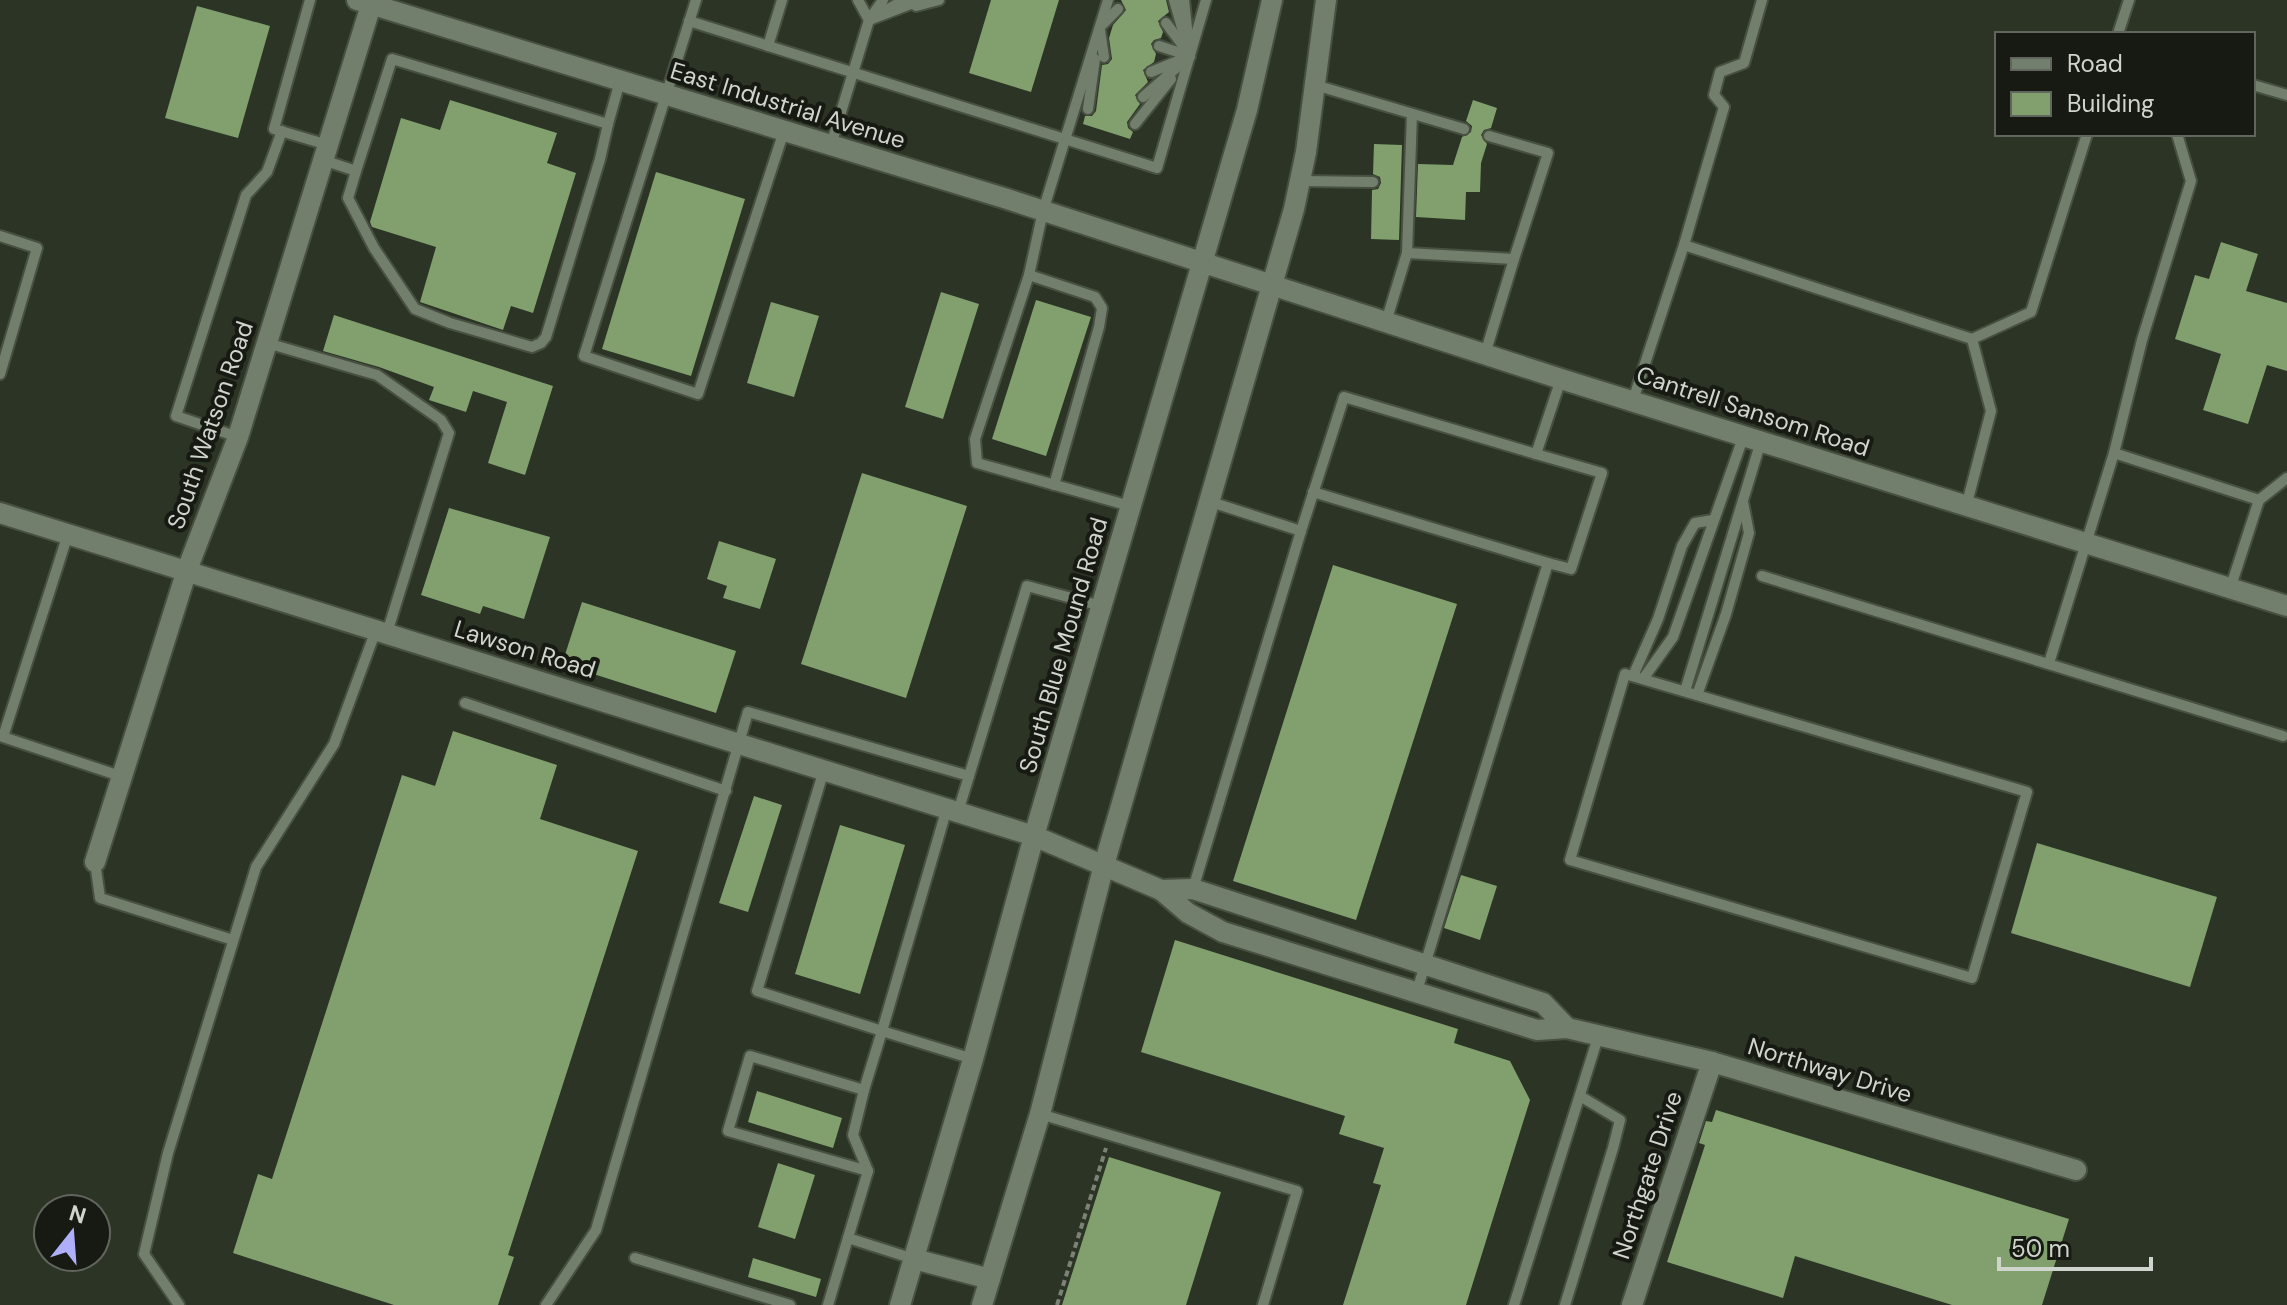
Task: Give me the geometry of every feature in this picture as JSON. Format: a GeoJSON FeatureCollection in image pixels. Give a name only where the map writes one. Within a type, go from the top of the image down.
{"type":"FeatureCollection","features":[{"type":"Feature","properties":{"kind":"street","name":"South Blue Mound Road"},"geometry":{"type":"LineString","coordinates":[[900,1305],[1247,110],[1272,0]]}},
{"type":"Feature","properties":{"kind":"street"},"geometry":{"type":"LineString","coordinates":[[982,1305],[1040,1114],[1104,865],[1301,181],[1326,0]]}},
{"type":"Feature","properties":{"kind":"street","name":"East Industrial Avenue"},"geometry":{"type":"LineString","coordinates":[[364,2],[1043,211],[1203,264]]}},
{"type":"Feature","properties":{"kind":"street","name":"South Watson Road"},"geometry":{"type":"LineString","coordinates":[[95,862],[187,570],[238,437],[326,153],[364,2]]}},
{"type":"Feature","properties":{"kind":"street","name":"Cantrell Sansom Road"},"geometry":{"type":"LineString","coordinates":[[1203,264],[2287,606]]}},
{"type":"Feature","properties":{"kind":"street","name":"Lawson Road"},"geometry":{"type":"LineString","coordinates":[[0,513],[1034,836]]}},
{"type":"Feature","properties":{"kind":"street","name":"Northway Drive"},"geometry":{"type":"LineString","coordinates":[[1034,836],[1161,890],[1188,913],[1223,932],[1416,994],[1537,1030],[1567,1028],[1712,1062],[2076,1170]]}},
{"type":"Feature","properties":{"kind":"street","name":"Northway Drive"},"geometry":{"type":"LineString","coordinates":[[1161,890],[1193,889],[1543,1003],[1567,1028]]}},
{"type":"Feature","properties":{"kind":"street","name":"Northgate Drive"},"geometry":{"type":"LineString","coordinates":[[1632,1305],[1712,1062]]}},
{"type":"Feature","properties":{"kind":"street"},"geometry":{"type":"LineString","coordinates":[[914,1259],[990,1279]]}},
{"type":"Feature","properties":{"kind":"lane"},"geometry":{"type":"LineString","coordinates":[[310,0],[274,129],[356,171]]}},
{"type":"Feature","properties":{"kind":"lane"},"geometry":{"type":"LineString","coordinates":[[696,0],[584,356],[698,394],[784,131]]}},
{"type":"Feature","properties":{"kind":"lane"},"geometry":{"type":"LineString","coordinates":[[768,46],[782,0]]}},
{"type":"Feature","properties":{"kind":"lane"},"geometry":{"type":"LineString","coordinates":[[863,0],[869,20]]}},
{"type":"Feature","properties":{"kind":"lane"},"geometry":{"type":"LineString","coordinates":[[831,145],[876,0]]}},
{"type":"Feature","properties":{"kind":"lane"},"geometry":{"type":"LineString","coordinates":[[869,20],[883,0]]}},
{"type":"Feature","properties":{"kind":"lane"},"geometry":{"type":"LineString","coordinates":[[869,20],[893,0]]}},
{"type":"Feature","properties":{"kind":"lane"},"geometry":{"type":"LineString","coordinates":[[869,20],[904,0]]}},
{"type":"Feature","properties":{"kind":"lane"},"geometry":{"type":"LineString","coordinates":[[869,20],[921,0]]}},
{"type":"Feature","properties":{"kind":"lane"},"geometry":{"type":"LineString","coordinates":[[869,20],[939,0]]}},
{"type":"Feature","properties":{"kind":"lane"},"geometry":{"type":"LineString","coordinates":[[1174,0],[1190,56]]}},
{"type":"Feature","properties":{"kind":"lane"},"geometry":{"type":"LineString","coordinates":[[1135,124],[1190,56],[1184,0]]}},
{"type":"Feature","properties":{"kind":"lane"},"geometry":{"type":"LineString","coordinates":[[689,21],[1157,168],[1206,0]]}},
{"type":"Feature","properties":{"kind":"lane"},"geometry":{"type":"LineString","coordinates":[[1633,400],[1684,245],[1724,107],[1714,95],[1720,72],[1744,63],[1762,0]]}},
{"type":"Feature","properties":{"kind":"lane"},"geometry":{"type":"LineString","coordinates":[[2119,32],[2129,0]]}},
{"type":"Feature","properties":{"kind":"lane"},"geometry":{"type":"LineString","coordinates":[[1114,2],[1099,27],[1043,211],[1029,275],[975,439],[977,463],[1130,506]]}},
{"type":"Feature","properties":{"kind":"lane"},"geometry":{"type":"LineString","coordinates":[[1166,23],[1190,56]]}},
{"type":"Feature","properties":{"kind":"lane"},"geometry":{"type":"LineString","coordinates":[[1099,27],[1112,31]]}},
{"type":"Feature","properties":{"kind":"lane"},"geometry":{"type":"LineString","coordinates":[[1099,27],[1104,57]]}},
{"type":"Feature","properties":{"kind":"lane"},"geometry":{"type":"LineString","coordinates":[[1096,82],[1099,27]]}},
{"type":"Feature","properties":{"kind":"lane"},"geometry":{"type":"LineString","coordinates":[[1088,109],[1099,27]]}},
{"type":"Feature","properties":{"kind":"lane"},"geometry":{"type":"LineString","coordinates":[[1159,46],[1190,56]]}},
{"type":"Feature","properties":{"kind":"lane"},"geometry":{"type":"LineString","coordinates":[[1151,72],[1190,56]]}},
{"type":"Feature","properties":{"kind":"lane"},"geometry":{"type":"LineString","coordinates":[[1143,97],[1190,56]]}},
{"type":"Feature","properties":{"kind":"lane"},"geometry":{"type":"LineString","coordinates":[[608,124],[392,59],[348,198],[374,248],[415,309],[450,323],[532,347],[546,337],[600,159],[620,81]]}},
{"type":"Feature","properties":{"kind":"lane"},"geometry":{"type":"LineString","coordinates":[[1315,85],[1464,129]]}},
{"type":"Feature","properties":{"kind":"lane"},"geometry":{"type":"LineString","coordinates":[[2255,86],[2287,95]]}},
{"type":"Feature","properties":{"kind":"lane"},"geometry":{"type":"LineString","coordinates":[[1386,322],[1407,253],[1405,183],[1412,114]]}},
{"type":"Feature","properties":{"kind":"lane"},"geometry":{"type":"LineString","coordinates":[[238,437],[176,416],[246,195],[267,172],[282,131]]}},
{"type":"Feature","properties":{"kind":"lane"},"geometry":{"type":"LineString","coordinates":[[1485,354],[1548,153],[1489,136]]}},
{"type":"Feature","properties":{"kind":"lane"},"geometry":{"type":"LineString","coordinates":[[1684,245],[1972,339],[2031,312],[2086,136]]}},
{"type":"Feature","properties":{"kind":"lane"},"geometry":{"type":"LineString","coordinates":[[2049,663],[2114,453],[2142,340],[2191,181],[2178,136]]}},
{"type":"Feature","properties":{"kind":"lane"},"geometry":{"type":"LineString","coordinates":[[1301,181],[1373,182]]}},
{"type":"Feature","properties":{"kind":"lane"},"geometry":{"type":"LineString","coordinates":[[0,236],[37,248],[0,374]]}},
{"type":"Feature","properties":{"kind":"lane"},"geometry":{"type":"LineString","coordinates":[[1407,253],[1514,259]]}},
{"type":"Feature","properties":{"kind":"lane"},"geometry":{"type":"LineString","coordinates":[[1029,275],[1095,297],[1102,308],[1054,485]]}},
{"type":"Feature","properties":{"kind":"lane"},"geometry":{"type":"LineString","coordinates":[[1966,507],[1991,411],[1972,339]]}},
{"type":"Feature","properties":{"kind":"lane"},"geometry":{"type":"LineString","coordinates":[[179,1305],[144,1254],[168,1153],[233,940],[256,867],[334,744],[381,631],[449,433],[441,420],[377,375],[267,343]]}},
{"type":"Feature","properties":{"kind":"lane"},"geometry":{"type":"LineString","coordinates":[[1536,454],[1561,379]]}},
{"type":"Feature","properties":{"kind":"lane"},"geometry":{"type":"LineString","coordinates":[[1193,889],[1301,531],[1313,492],[1344,397],[1602,473],[1571,569],[1313,492]]}},
{"type":"Feature","properties":{"kind":"lane"},"geometry":{"type":"LineString","coordinates":[[1691,693],[1742,497],[1752,438]]}},
{"type":"Feature","properties":{"kind":"lane"},"geometry":{"type":"LineString","coordinates":[[1638,677],[1673,637],[1713,520],[1752,438]]}},
{"type":"Feature","properties":{"kind":"lane"},"geometry":{"type":"LineString","coordinates":[[2114,453],[2259,500]]}},
{"type":"Feature","properties":{"kind":"lane"},"geometry":{"type":"LineString","coordinates":[[2230,589],[2259,500],[2287,478]]}},
{"type":"Feature","properties":{"kind":"lane"},"geometry":{"type":"LineString","coordinates":[[1691,693],[1726,614],[1749,533],[1742,497]]}},
{"type":"Feature","properties":{"kind":"lane"},"geometry":{"type":"LineString","coordinates":[[1208,501],[1301,531]]}},
{"type":"Feature","properties":{"kind":"lane"},"geometry":{"type":"LineString","coordinates":[[1638,677],[1682,546],[1695,523],[1713,520]]}},
{"type":"Feature","properties":{"kind":"lane"},"geometry":{"type":"LineString","coordinates":[[68,534],[2,737],[120,776]]}},
{"type":"Feature","properties":{"kind":"lane"},"geometry":{"type":"LineString","coordinates":[[1416,994],[1548,563]]}},
{"type":"Feature","properties":{"kind":"lane"},"geometry":{"type":"LineString","coordinates":[[1762,576],[2283,736]]}},
{"type":"Feature","properties":{"kind":"lane"},"geometry":{"type":"LineString","coordinates":[[828,1305],[868,1171],[853,1135],[864,1090],[952,810],[969,776],[1027,586],[1101,606]]}},
{"type":"Feature","properties":{"kind":"lane"},"geometry":{"type":"LineString","coordinates":[[1625,674],[1691,693],[2027,792],[1972,978],[1570,860],[1625,674]]}},
{"type":"Feature","properties":{"kind":"lane"},"geometry":{"type":"LineString","coordinates":[[465,703],[726,791]]}},
{"type":"Feature","properties":{"kind":"lane"},"geometry":{"type":"LineString","coordinates":[[546,1305],[596,1230],[748,712],[969,776]]}},
{"type":"Feature","properties":{"kind":"lane"},"geometry":{"type":"LineString","coordinates":[[824,770],[757,991],[973,1059]]}},
{"type":"Feature","properties":{"kind":"lane"},"geometry":{"type":"LineString","coordinates":[[95,862],[100,898],[233,940]]}},
{"type":"Feature","properties":{"kind":"lane"},"geometry":{"type":"LineString","coordinates":[[1514,1305],[1599,1034]]}},
{"type":"Feature","properties":{"kind":"lane"},"geometry":{"type":"LineString","coordinates":[[864,1090],[750,1056],[728,1131],[868,1171]]}},
{"type":"Feature","properties":{"kind":"lane"},"geometry":{"type":"LineString","coordinates":[[1565,1305],[1620,1120],[1580,1096]]}},
{"type":"Feature","properties":{"kind":"lane"},"geometry":{"type":"LineString","coordinates":[[1040,1114],[1297,1191],[1263,1305]]}},
{"type":"Feature","properties":{"kind":"lane"},"geometry":{"type":"LineString","coordinates":[[848,1238],[914,1259]]}},
{"type":"Feature","properties":{"kind":"lane"},"geometry":{"type":"LineString","coordinates":[[635,1258],[790,1305]]}},
{"type":"Feature","properties":{"kind":"path"},"geometry":{"type":"LineString","coordinates":[[1057,1305],[1109,1133]]}},
{"type":"Feature","properties":{"kind":"building"},"geometry":{"type":"Polygon","coordinates":[[[991,0],[1059,0],[1031,92],[969,73],[991,0]]]}},
{"type":"Feature","properties":{"kind":"building"},"geometry":{"type":"Polygon","coordinates":[[[1121,0],[1166,0],[1169,12],[1158,21],[1163,32],[1161,38],[1151,44],[1156,54],[1154,62],[1143,70],[1148,82],[1135,95],[1140,104],[1127,122],[1133,132],[1130,139],[1083,124],[1085,116],[1092,116],[1096,111],[1102,65],[1112,59],[1109,38],[1113,25],[1126,10],[1121,0]]]}},
{"type":"Feature","properties":{"kind":"building"},"geometry":{"type":"Polygon","coordinates":[[[197,6],[270,26],[238,138],[165,118],[197,6]]]}},
{"type":"Feature","properties":{"kind":"building"},"geometry":{"type":"Polygon","coordinates":[[[450,100],[557,133],[547,163],[576,173],[533,313],[511,306],[503,330],[420,302],[436,247],[372,227],[370,222],[401,118],[440,130],[450,100]]]}},
{"type":"Feature","properties":{"kind":"building"},"geometry":{"type":"Polygon","coordinates":[[[1473,100],[1497,108],[1491,128],[1481,135],[1487,144],[1481,163],[1480,192],[1466,192],[1465,220],[1416,217],[1418,164],[1453,165],[1462,137],[1471,132],[1472,126],[1466,121],[1473,100]]]}},
{"type":"Feature","properties":{"kind":"building"},"geometry":{"type":"Polygon","coordinates":[[[1374,144],[1402,145],[1399,240],[1371,239],[1372,190],[1378,189],[1381,183],[1380,177],[1373,174],[1374,144]]]}},
{"type":"Feature","properties":{"kind":"building"},"geometry":{"type":"Polygon","coordinates":[[[656,172],[745,199],[691,376],[602,349],[656,172]]]}},
{"type":"Feature","properties":{"kind":"building"},"geometry":{"type":"Polygon","coordinates":[[[2221,242],[2258,254],[2246,291],[2287,303],[2287,371],[2267,365],[2248,424],[2203,410],[2221,354],[2175,339],[2195,275],[2209,279],[2221,242]]]}},
{"type":"Feature","properties":{"kind":"building"},"geometry":{"type":"Polygon","coordinates":[[[941,292],[979,304],[943,419],[905,407],[941,292]]]}},
{"type":"Feature","properties":{"kind":"building"},"geometry":{"type":"Polygon","coordinates":[[[1036,300],[1091,317],[1046,456],[992,439],[1036,300]]]}},
{"type":"Feature","properties":{"kind":"building"},"geometry":{"type":"Polygon","coordinates":[[[771,302],[819,316],[794,397],[747,383],[771,302]]]}},
{"type":"Feature","properties":{"kind":"building"},"geometry":{"type":"Polygon","coordinates":[[[334,315],[553,386],[525,475],[488,463],[507,402],[473,391],[466,412],[429,400],[434,387],[323,351],[334,315]]]}},
{"type":"Feature","properties":{"kind":"building"},"geometry":{"type":"Polygon","coordinates":[[[862,473],[967,506],[906,698],[801,664],[862,473]]]}},
{"type":"Feature","properties":{"kind":"building"},"geometry":{"type":"Polygon","coordinates":[[[449,508],[550,537],[524,619],[483,606],[480,614],[421,595],[449,508]]]}},
{"type":"Feature","properties":{"kind":"building"},"geometry":{"type":"Polygon","coordinates":[[[719,541],[776,559],[760,609],[723,598],[727,586],[707,579],[719,541]]]}},
{"type":"Feature","properties":{"kind":"building"},"geometry":{"type":"Polygon","coordinates":[[[1333,565],[1457,604],[1356,920],[1233,881],[1333,565]]]}},
{"type":"Feature","properties":{"kind":"building"},"geometry":{"type":"Polygon","coordinates":[[[582,602],[736,651],[716,713],[562,664],[582,602]]]}},
{"type":"Feature","properties":{"kind":"building"},"geometry":{"type":"Polygon","coordinates":[[[453,731],[557,765],[540,819],[638,851],[508,1255],[514,1257],[498,1305],[394,1305],[233,1253],[258,1174],[272,1179],[402,775],[435,786],[453,731]]]}},
{"type":"Feature","properties":{"kind":"building"},"geometry":{"type":"Polygon","coordinates":[[[754,796],[782,805],[748,912],[719,903],[754,796]]]}},
{"type":"Feature","properties":{"kind":"building"},"geometry":{"type":"Polygon","coordinates":[[[840,825],[905,845],[860,994],[795,974],[840,825]]]}},
{"type":"Feature","properties":{"kind":"building"},"geometry":{"type":"Polygon","coordinates":[[[2037,843],[2217,897],[2190,987],[2011,933],[2037,843]]]}},
{"type":"Feature","properties":{"kind":"building"},"geometry":{"type":"Polygon","coordinates":[[[1461,875],[1497,886],[1480,940],[1444,928],[1461,875]]]}},
{"type":"Feature","properties":{"kind":"building"},"geometry":{"type":"Polygon","coordinates":[[[1175,940],[1458,1029],[1454,1043],[1510,1061],[1530,1100],[1466,1305],[1343,1305],[1381,1185],[1373,1183],[1384,1148],[1339,1134],[1345,1116],[1141,1052],[1175,940]]]}},
{"type":"Feature","properties":{"kind":"building"},"geometry":{"type":"Polygon","coordinates":[[[757,1091],[842,1118],[833,1148],[748,1122],[757,1091]]]}},
{"type":"Feature","properties":{"kind":"building"},"geometry":{"type":"Polygon","coordinates":[[[1716,1110],[2069,1219],[2042,1305],[1952,1305],[1795,1256],[1783,1298],[1667,1262],[1705,1145],[1699,1143],[1706,1121],[1712,1122],[1716,1110]]]}},
{"type":"Feature","properties":{"kind":"building"},"geometry":{"type":"Polygon","coordinates":[[[1109,1157],[1221,1192],[1186,1305],[1062,1305],[1109,1157]]]}},
{"type":"Feature","properties":{"kind":"building"},"geometry":{"type":"Polygon","coordinates":[[[778,1163],[815,1175],[795,1239],[758,1227],[778,1163]]]}},
{"type":"Feature","properties":{"kind":"building"},"geometry":{"type":"Polygon","coordinates":[[[753,1258],[821,1279],[816,1297],[748,1277],[753,1258]]]}}]}
